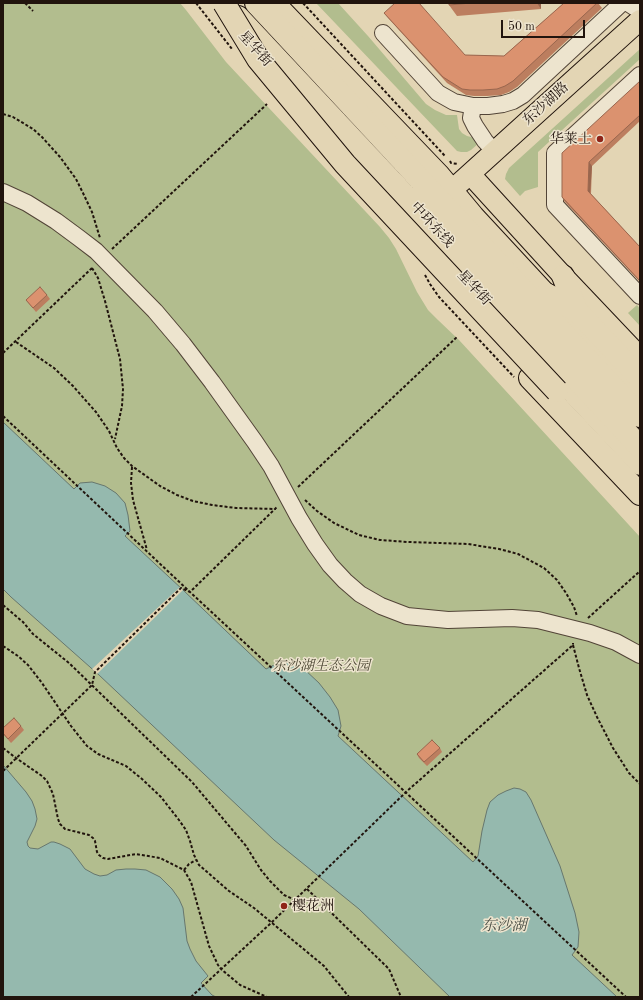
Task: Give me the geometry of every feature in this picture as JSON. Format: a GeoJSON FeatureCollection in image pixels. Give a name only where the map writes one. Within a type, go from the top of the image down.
{"type":"FeatureCollection","features":[{"type":"Feature","properties":{"kind":"highway"},"geometry":{"type":"LineString","coordinates":[[224,3],[258,59],[341,159],[640,480]]}},
{"type":"Feature","properties":{"kind":"highway","name":"中环东线"},"geometry":{"type":"LineString","coordinates":[[224,3],[640,447]]}},
{"type":"Feature","properties":{"kind":"highway","name":"中环东线"},"geometry":{"type":"LineString","coordinates":[[256,3],[640,416]]}},
{"type":"Feature","properties":{"kind":"highway"},"geometry":{"type":"LineString","coordinates":[[415,225],[431,260],[449,291],[640,494]]}},
{"type":"Feature","properties":{"kind":"highway"},"geometry":{"type":"LineString","coordinates":[[564,276],[577,311]]}},
{"type":"Feature","properties":{"kind":"highway"},"geometry":{"type":"LineString","coordinates":[[546,294],[577,311],[640,378]]}},
{"type":"Feature","properties":{"kind":"main road","name":"星华街"},"geometry":{"type":"LineString","coordinates":[[214,3],[415,225],[640,465]]}},
{"type":"Feature","properties":{"kind":"main road"},"geometry":{"type":"LineString","coordinates":[[275,3],[434,169],[474,216],[640,395]]}},
{"type":"Feature","properties":{"kind":"main road","name":"东沙湖路"},"geometry":{"type":"LineString","coordinates":[[452,190],[640,20]]}},
{"type":"Feature","properties":{"kind":"main road"},"geometry":{"type":"LineString","coordinates":[[470,174],[640,357]]}},
{"type":"Feature","properties":{"kind":"street"},"geometry":{"type":"LineString","coordinates":[[623,3],[640,10]]}},
{"type":"Feature","properties":{"kind":"street"},"geometry":{"type":"LineString","coordinates":[[623,3],[640,16]]}},
{"type":"Feature","properties":{"kind":"street"},"geometry":{"type":"LineString","coordinates":[[383,33],[438,93],[454,102],[473,106],[488,106],[513,101],[523,95],[623,3]]}},
{"type":"Feature","properties":{"kind":"street"},"geometry":{"type":"LineString","coordinates":[[640,75],[555,153],[555,204],[640,296]]}},
{"type":"Feature","properties":{"kind":"street"},"geometry":{"type":"LineString","coordinates":[[473,106],[471,118],[474,126],[494,151]]}},
{"type":"Feature","properties":{"kind":"street"},"geometry":{"type":"LineString","coordinates":[[3,192],[27,203],[98,247],[183,344],[212,382],[291,494],[314,544],[330,565],[360,594],[381,606],[407,616],[448,620],[512,618],[538,620],[574,637],[590,633],[616,642],[640,655]]}},
{"type":"Feature","properties":{"kind":"path"},"geometry":{"type":"LineString","coordinates":[[25,3],[32,11]]}},
{"type":"Feature","properties":{"kind":"path"},"geometry":{"type":"LineString","coordinates":[[3,114],[33,129],[42,137],[60,157],[76,179],[92,212],[98,247],[104,257],[267,104]]}},
{"type":"Feature","properties":{"kind":"path"},"geometry":{"type":"LineString","coordinates":[[3,353],[92,268],[98,247]]}},
{"type":"Feature","properties":{"kind":"path"},"geometry":{"type":"LineString","coordinates":[[92,268],[98,278],[105,300],[120,359],[123,389],[122,406],[114,441]]}},
{"type":"Feature","properties":{"kind":"path"},"geometry":{"type":"LineString","coordinates":[[190,592],[458,336]]}},
{"type":"Feature","properties":{"kind":"path"},"geometry":{"type":"LineString","coordinates":[[16,342],[54,368],[73,386],[96,412],[109,431],[120,453],[132,466],[160,486],[177,495],[212,506],[276,509]]}},
{"type":"Feature","properties":{"kind":"path"},"geometry":{"type":"LineString","coordinates":[[3,416],[474,857],[626,997]]}},
{"type":"Feature","properties":{"kind":"path"},"geometry":{"type":"LineString","coordinates":[[132,466],[131,482],[133,500],[147,552]]}},
{"type":"Feature","properties":{"kind":"path"},"geometry":{"type":"LineString","coordinates":[[291,494],[317,510],[334,523],[359,535],[380,540],[468,544],[499,549],[518,554],[544,568],[557,580],[566,593],[580,622],[574,637],[578,668],[596,717],[613,748],[629,772],[640,784]]}},
{"type":"Feature","properties":{"kind":"path"},"geometry":{"type":"LineString","coordinates":[[191,997],[307,889],[406,792],[574,637],[640,570]]}},
{"type":"Feature","properties":{"kind":"path"},"geometry":{"type":"LineString","coordinates":[[3,771],[92,686],[94,672],[181,588],[190,592]]}},
{"type":"Feature","properties":{"kind":"path"},"geometry":{"type":"LineString","coordinates":[[3,604],[33,634],[69,663],[192,782],[246,846],[270,882],[284,894],[295,900]]}},
{"type":"Feature","properties":{"kind":"path"},"geometry":{"type":"LineString","coordinates":[[3,646],[28,665],[87,746],[98,754],[126,766],[142,778],[161,797],[186,830],[194,855],[199,865],[229,891],[254,908],[324,966],[350,997]]}},
{"type":"Feature","properties":{"kind":"path"},"geometry":{"type":"LineString","coordinates":[[3,748],[47,781],[53,794],[60,824],[65,829],[89,835],[93,838],[97,852],[103,858],[108,859],[136,854],[160,858],[184,870],[191,882],[209,946],[221,970],[240,985],[267,997]]}},
{"type":"Feature","properties":{"kind":"path"},"geometry":{"type":"LineString","coordinates":[[184,870],[189,864],[196,860]]}},
{"type":"Feature","properties":{"kind":"path"},"geometry":{"type":"LineString","coordinates":[[307,889],[389,969],[401,997]]}},
{"type":"Feature","properties":{"kind":"green space","name":"东沙湖生态公园"},"geometry":{"type":"Polygon","coordinates":[[[3,3],[180,3],[226,62],[389,238],[428,310],[459,340],[640,537],[640,997],[3,997],[3,3]]]}},
{"type":"Feature","properties":{"kind":"green space"},"geometry":{"type":"Polygon","coordinates":[[[316,3],[338,3],[426,104],[446,115],[457,115],[459,129],[462,133],[475,138],[479,143],[467,152],[457,151],[316,3]]]}},
{"type":"Feature","properties":{"kind":"green space"},"geometry":{"type":"Polygon","coordinates":[[[640,49],[640,59],[538,152],[538,187],[525,191],[520,196],[505,179],[509,168],[640,49]]]}},
{"type":"Feature","properties":{"kind":"green space"},"geometry":{"type":"Polygon","coordinates":[[[637,305],[640,309],[640,326],[628,313],[637,305]]]}},
{"type":"Feature","properties":{"kind":"water","name":"东沙湖"},"geometry":{"type":"Polygon","coordinates":[[[3,422],[74,489],[80,483],[92,482],[105,486],[116,493],[125,503],[128,515],[130,531],[125,536],[266,669],[274,665],[290,662],[303,668],[319,683],[338,710],[341,726],[338,736],[473,862],[478,856],[482,831],[490,802],[498,795],[514,788],[526,792],[531,800],[560,866],[575,913],[579,932],[578,947],[572,955],[617,997],[450,997],[359,909],[274,840],[99,675],[11,597],[3,589],[3,422]]]}},
{"type":"Feature","properties":{"kind":"water"},"geometry":{"type":"Polygon","coordinates":[[[3,765],[26,792],[35,809],[37,819],[27,842],[30,848],[38,849],[51,842],[54,842],[70,849],[85,869],[94,874],[100,876],[107,875],[116,870],[126,869],[146,870],[160,877],[172,889],[183,908],[187,941],[190,949],[196,961],[208,976],[201,983],[212,995],[216,997],[3,997],[3,765]]]}},
{"type":"Feature","properties":{"kind":"pier"},"geometry":{"type":"Polygon","coordinates":[[[180,587],[183,590],[97,674],[92,669],[180,587]]]}},
{"type":"Feature","properties":{"kind":"building"},"geometry":{"type":"Polygon","coordinates":[[[395,3],[419,3],[465,55],[504,56],[564,3],[597,3],[513,81],[497,89],[470,90],[462,89],[443,77],[384,13],[395,3]]]}},
{"type":"Feature","properties":{"kind":"building"},"geometry":{"type":"Polygon","coordinates":[[[449,3],[471,3],[449,5],[449,3]]]}},
{"type":"Feature","properties":{"kind":"building"},"geometry":{"type":"Polygon","coordinates":[[[640,81],[640,115],[589,162],[588,191],[640,247],[640,281],[562,197],[562,153],[640,81]]]}},
{"type":"Feature","properties":{"kind":"building"},"geometry":{"type":"Polygon","coordinates":[[[40,287],[47,295],[33,308],[26,300],[40,287]]]}},
{"type":"Feature","properties":{"kind":"building"},"geometry":{"type":"Polygon","coordinates":[[[14,718],[21,726],[8,739],[3,733],[3,728],[14,718]]]}},
{"type":"Feature","properties":{"kind":"building"},"geometry":{"type":"Polygon","coordinates":[[[432,740],[440,748],[424,762],[417,754],[432,740]]]}},
{"type":"Feature","properties":{"kind":"place","name":"华莱士"},"geometry":{"type":"Point","coordinates":[600,139]}},
{"type":"Feature","properties":{"kind":"place","name":"樱花洲"},"geometry":{"type":"Point","coordinates":[284,906]}}]}
